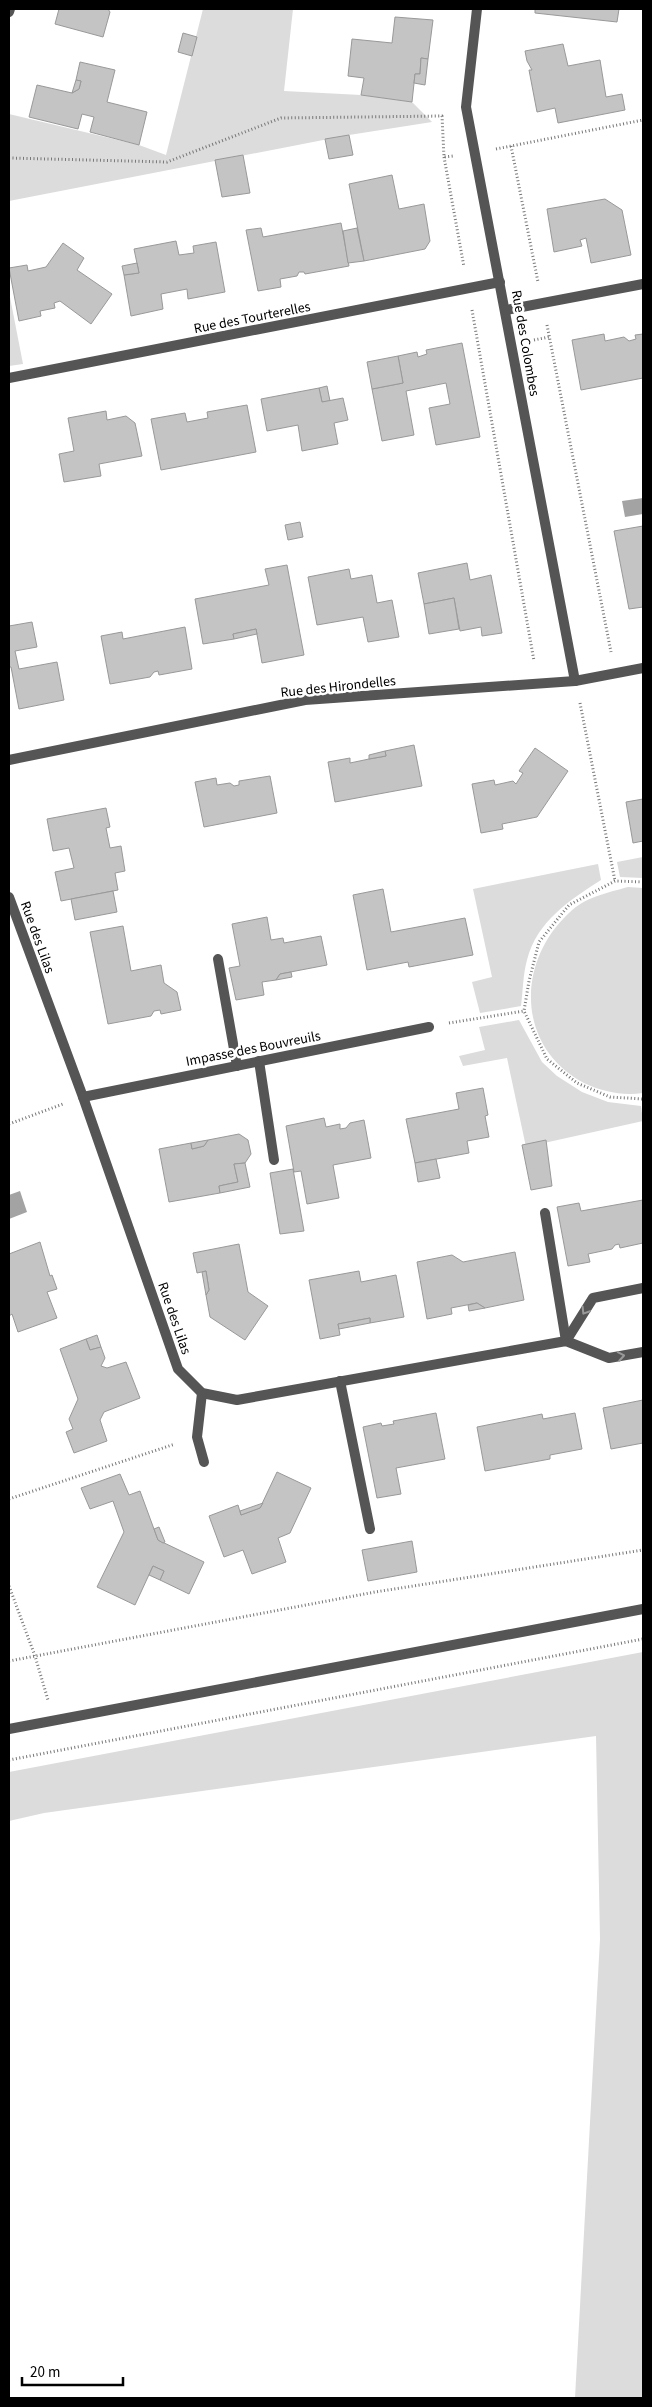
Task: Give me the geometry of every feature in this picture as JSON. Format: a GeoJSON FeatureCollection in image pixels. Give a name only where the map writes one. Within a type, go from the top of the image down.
{"type":"FeatureCollection","features":[{"type":"Feature","properties":{"kind":"street","name":"Rue des Colombes"},"geometry":{"type":"LineString","coordinates":[[478,9],[466,107],[575,681]]}},
{"type":"Feature","properties":{"kind":"street","name":"Rue des Tourterelles"},"geometry":{"type":"LineString","coordinates":[[9,378],[500,282]]}},
{"type":"Feature","properties":{"kind":"street"},"geometry":{"type":"LineString","coordinates":[[506,310],[643,284]]}},
{"type":"Feature","properties":{"kind":"street","name":"Rue des Hirondelles"},"geometry":{"type":"LineString","coordinates":[[9,760],[305,700],[575,681],[643,668]]}},
{"type":"Feature","properties":{"kind":"street","name":"Rue des Lilas"},"geometry":{"type":"LineString","coordinates":[[9,897],[83,1097],[178,1369],[202,1393]]}},
{"type":"Feature","properties":{"kind":"street"},"geometry":{"type":"LineString","coordinates":[[218,959],[237,1066]]}},
{"type":"Feature","properties":{"kind":"street","name":"Impasse des Bouvreuils"},"geometry":{"type":"LineString","coordinates":[[83,1097],[429,1027]]}},
{"type":"Feature","properties":{"kind":"street"},"geometry":{"type":"LineString","coordinates":[[259,1061],[274,1160]]}},
{"type":"Feature","properties":{"kind":"street"},"geometry":{"type":"LineString","coordinates":[[545,1212],[566,1341]]}},
{"type":"Feature","properties":{"kind":"street"},"geometry":{"type":"LineString","coordinates":[[566,1341],[593,1298],[643,1288]]}},
{"type":"Feature","properties":{"kind":"street"},"geometry":{"type":"LineString","coordinates":[[204,1462],[198,1437],[202,1393],[236,1400],[566,1341],[609,1358],[643,1352]]}},
{"type":"Feature","properties":{"kind":"street"},"geometry":{"type":"LineString","coordinates":[[340,1381],[370,1529]]}},
{"type":"Feature","properties":{"kind":"street"},"geometry":{"type":"LineString","coordinates":[[9,1729],[643,1609]]}},
{"type":"Feature","properties":{"kind":"path"},"geometry":{"type":"LineString","coordinates":[[9,158],[167,162],[281,118],[442,116],[444,157],[538,683]]}},
{"type":"Feature","properties":{"kind":"path"},"geometry":{"type":"LineString","coordinates":[[444,157],[475,153],[643,120]]}},
{"type":"Feature","properties":{"kind":"path"},"geometry":{"type":"LineString","coordinates":[[511,146],[615,673]]}},
{"type":"Feature","properties":{"kind":"path"},"geometry":{"type":"LineString","coordinates":[[575,681],[615,881]]}},
{"type":"Feature","properties":{"kind":"path"},"geometry":{"type":"LineString","coordinates":[[643,882],[615,881],[569,905],[539,942],[528,981],[524,1011],[547,1059],[577,1084],[610,1097],[643,1099]]}},
{"type":"Feature","properties":{"kind":"path"},"geometry":{"type":"LineString","coordinates":[[429,1027],[524,1011]]}},
{"type":"Feature","properties":{"kind":"path"},"geometry":{"type":"LineString","coordinates":[[9,1124],[83,1097]]}},
{"type":"Feature","properties":{"kind":"path"},"geometry":{"type":"LineString","coordinates":[[9,1499],[198,1437]]}},
{"type":"Feature","properties":{"kind":"path"},"geometry":{"type":"LineString","coordinates":[[9,1660],[375,1592],[643,1550]]}},
{"type":"Feature","properties":{"kind":"path"},"geometry":{"type":"LineString","coordinates":[[9,1586],[35,1656],[53,1720],[59,1750]]}},
{"type":"Feature","properties":{"kind":"path"},"geometry":{"type":"LineString","coordinates":[[9,1760],[643,1639]]}},
{"type":"Feature","properties":{"kind":"shaded area"},"geometry":{"type":"Polygon","coordinates":[[[203,9],[293,9],[284,91],[361,95],[412,102],[432,122],[349,135],[9,201],[9,114],[139,145],[166,155],[203,9]]]}},
{"type":"Feature","properties":{"kind":"shaded area"},"geometry":{"type":"Polygon","coordinates":[[[9,292],[23,364],[9,366],[9,292]]]}},
{"type":"Feature","properties":{"kind":"shaded area"},"geometry":{"type":"Polygon","coordinates":[[[643,498],[643,514],[625,517],[622,501],[643,498]]]}},
{"type":"Feature","properties":{"kind":"shaded area"},"geometry":{"type":"Polygon","coordinates":[[[643,857],[643,878],[620,877],[617,862],[643,857]]]}},
{"type":"Feature","properties":{"kind":"shaded area"},"geometry":{"type":"Polygon","coordinates":[[[598,864],[601,880],[578,895],[556,913],[538,934],[526,965],[521,1006],[480,1013],[472,982],[492,977],[473,889],[598,864]]]}},
{"type":"Feature","properties":{"kind":"shaded area"},"geometry":{"type":"Polygon","coordinates":[[[628,887],[643,888],[643,1093],[628,1094],[606,1091],[591,1086],[562,1067],[546,1048],[535,1026],[531,1003],[533,979],[539,955],[552,933],[569,913],[582,903],[597,896],[628,887]]]}},
{"type":"Feature","properties":{"kind":"shaded area"},"geometry":{"type":"Polygon","coordinates":[[[519,1020],[542,1062],[557,1076],[582,1092],[608,1102],[641,1106],[643,1121],[526,1147],[507,1058],[463,1066],[459,1056],[485,1050],[479,1027],[519,1020]]]}},
{"type":"Feature","properties":{"kind":"shaded area"},"geometry":{"type":"Polygon","coordinates":[[[20,1191],[27,1212],[9,1219],[9,1195],[20,1191]]]}},
{"type":"Feature","properties":{"kind":"shaded area"},"geometry":{"type":"Polygon","coordinates":[[[643,1652],[643,2398],[575,2398],[600,1939],[596,1736],[44,1813],[9,1821],[9,1772],[643,1652]]]}},
{"type":"Feature","properties":{"kind":"building"},"geometry":{"type":"Polygon","coordinates":[[[59,9],[108,9],[110,12],[103,37],[55,24],[59,9]]]}},
{"type":"Feature","properties":{"kind":"building"},"geometry":{"type":"Polygon","coordinates":[[[535,9],[619,9],[617,22],[535,13],[535,9]]]}},
{"type":"Feature","properties":{"kind":"building"},"geometry":{"type":"Polygon","coordinates":[[[395,17],[433,20],[428,59],[421,58],[420,74],[415,74],[412,102],[361,95],[364,78],[348,76],[352,39],[392,43],[395,17]]]}},
{"type":"Feature","properties":{"kind":"building"},"geometry":{"type":"Polygon","coordinates":[[[183,33],[197,37],[192,56],[178,52],[183,33]]]}},
{"type":"Feature","properties":{"kind":"building"},"geometry":{"type":"Polygon","coordinates":[[[563,44],[568,66],[600,60],[606,97],[622,94],[625,110],[558,123],[555,108],[537,112],[529,70],[532,70],[527,61],[525,51],[563,44]]]}},
{"type":"Feature","properties":{"kind":"building"},"geometry":{"type":"Polygon","coordinates":[[[421,58],[428,59],[425,85],[414,83],[415,74],[420,74],[421,58]]]}},
{"type":"Feature","properties":{"kind":"building"},"geometry":{"type":"Polygon","coordinates":[[[80,62],[115,70],[107,102],[147,112],[139,145],[90,132],[94,117],[82,114],[78,129],[29,117],[37,85],[72,93],[79,89],[81,81],[76,80],[80,62]]]}},
{"type":"Feature","properties":{"kind":"building"},"geometry":{"type":"Polygon","coordinates":[[[76,80],[81,81],[79,89],[72,93],[76,80]]]}},
{"type":"Feature","properties":{"kind":"building"},"geometry":{"type":"Polygon","coordinates":[[[349,135],[353,155],[329,159],[325,139],[349,135]]]}},
{"type":"Feature","properties":{"kind":"building"},"geometry":{"type":"Polygon","coordinates":[[[243,155],[250,193],[222,197],[215,160],[243,155]]]}},
{"type":"Feature","properties":{"kind":"building"},"geometry":{"type":"Polygon","coordinates":[[[392,175],[399,209],[424,204],[430,241],[425,249],[364,261],[349,184],[392,175]]]}},
{"type":"Feature","properties":{"kind":"building"},"geometry":{"type":"Polygon","coordinates":[[[605,199],[622,210],[631,255],[591,263],[586,238],[580,240],[582,246],[554,252],[547,209],[605,199]]]}},
{"type":"Feature","properties":{"kind":"building"},"geometry":{"type":"Polygon","coordinates":[[[341,223],[349,266],[305,274],[304,272],[299,272],[297,276],[280,279],[281,287],[258,291],[246,230],[261,228],[263,237],[341,223]]]}},
{"type":"Feature","properties":{"kind":"building"},"geometry":{"type":"Polygon","coordinates":[[[357,228],[364,261],[348,263],[343,231],[357,228]]]}},
{"type":"Feature","properties":{"kind":"building"},"geometry":{"type":"Polygon","coordinates":[[[176,241],[179,255],[194,253],[193,246],[216,242],[225,292],[188,299],[187,289],[161,294],[163,309],[131,316],[124,275],[139,273],[134,249],[176,241]]]}},
{"type":"Feature","properties":{"kind":"building"},"geometry":{"type":"Polygon","coordinates":[[[63,243],[84,258],[77,270],[112,294],[91,324],[60,301],[54,303],[55,308],[40,311],[41,316],[19,321],[9,268],[27,265],[28,271],[46,267],[63,243]]]}},
{"type":"Feature","properties":{"kind":"building"},"geometry":{"type":"Polygon","coordinates":[[[137,263],[139,273],[124,275],[122,266],[137,263]]]}},
{"type":"Feature","properties":{"kind":"building"},"geometry":{"type":"Polygon","coordinates":[[[604,334],[605,341],[624,337],[629,341],[636,339],[635,335],[643,334],[643,378],[581,390],[572,340],[604,334]]]}},
{"type":"Feature","properties":{"kind":"building"},"geometry":{"type":"Polygon","coordinates":[[[462,343],[480,437],[436,445],[429,408],[450,404],[446,383],[406,391],[414,435],[382,441],[372,389],[403,383],[398,356],[417,352],[418,357],[427,354],[426,350],[462,343]]]}},
{"type":"Feature","properties":{"kind":"building"},"geometry":{"type":"Polygon","coordinates":[[[398,356],[403,383],[372,389],[367,362],[398,356]]]}},
{"type":"Feature","properties":{"kind":"building"},"geometry":{"type":"Polygon","coordinates":[[[327,386],[330,401],[322,402],[319,388],[327,386]]]}},
{"type":"Feature","properties":{"kind":"building"},"geometry":{"type":"Polygon","coordinates":[[[319,388],[322,402],[343,398],[348,420],[334,423],[338,444],[302,451],[298,425],[267,431],[261,399],[319,388]]]}},
{"type":"Feature","properties":{"kind":"building"},"geometry":{"type":"Polygon","coordinates":[[[247,405],[256,452],[161,470],[151,419],[185,413],[187,422],[208,418],[207,412],[247,405]]]}},
{"type":"Feature","properties":{"kind":"building"},"geometry":{"type":"Polygon","coordinates":[[[106,411],[107,420],[126,416],[135,423],[142,456],[99,464],[101,476],[64,482],[59,454],[74,451],[68,418],[106,411]]]}},
{"type":"Feature","properties":{"kind":"building"},"geometry":{"type":"Polygon","coordinates":[[[300,522],[303,537],[288,540],[285,525],[300,522]]]}},
{"type":"Feature","properties":{"kind":"building"},"geometry":{"type":"Polygon","coordinates":[[[643,526],[643,607],[629,609],[614,531],[643,526]]]}},
{"type":"Feature","properties":{"kind":"building"},"geometry":{"type":"Polygon","coordinates":[[[467,563],[470,580],[491,575],[502,633],[482,636],[481,627],[460,631],[454,598],[424,604],[418,573],[467,563]]]}},
{"type":"Feature","properties":{"kind":"building"},"geometry":{"type":"Polygon","coordinates":[[[287,565],[304,655],[262,663],[256,629],[233,634],[234,639],[203,644],[195,599],[269,585],[265,569],[287,565]]]}},
{"type":"Feature","properties":{"kind":"building"},"geometry":{"type":"Polygon","coordinates":[[[349,569],[351,579],[372,575],[377,603],[392,600],[399,637],[368,642],[363,617],[317,625],[308,577],[349,569]]]}},
{"type":"Feature","properties":{"kind":"building"},"geometry":{"type":"Polygon","coordinates":[[[454,598],[459,629],[429,634],[424,604],[454,598]]]}},
{"type":"Feature","properties":{"kind":"building"},"geometry":{"type":"Polygon","coordinates":[[[32,622],[37,647],[15,651],[19,669],[57,662],[64,700],[19,709],[11,667],[9,667],[9,626],[32,622]]]}},
{"type":"Feature","properties":{"kind":"building"},"geometry":{"type":"Polygon","coordinates":[[[185,627],[192,669],[159,675],[158,671],[154,672],[150,677],[110,684],[101,636],[122,632],[123,639],[185,627]]]}},
{"type":"Feature","properties":{"kind":"building"},"geometry":{"type":"Polygon","coordinates":[[[256,629],[257,634],[234,639],[233,634],[256,629]]]}},
{"type":"Feature","properties":{"kind":"building"},"geometry":{"type":"Polygon","coordinates":[[[414,745],[422,786],[335,802],[328,762],[350,758],[350,763],[386,756],[385,751],[414,745]]]}},
{"type":"Feature","properties":{"kind":"building"},"geometry":{"type":"Polygon","coordinates":[[[535,748],[568,771],[537,817],[502,824],[503,829],[481,833],[472,784],[494,780],[495,785],[513,781],[516,784],[523,773],[519,771],[535,748]]]}},
{"type":"Feature","properties":{"kind":"building"},"geometry":{"type":"Polygon","coordinates":[[[385,751],[386,756],[369,759],[369,755],[385,751]]]}},
{"type":"Feature","properties":{"kind":"building"},"geometry":{"type":"Polygon","coordinates":[[[270,776],[277,813],[204,827],[195,782],[216,778],[217,785],[230,783],[234,786],[239,785],[239,781],[270,776]]]}},
{"type":"Feature","properties":{"kind":"building"},"geometry":{"type":"Polygon","coordinates":[[[643,799],[643,841],[633,843],[626,802],[643,799]]]}},
{"type":"Feature","properties":{"kind":"building"},"geometry":{"type":"Polygon","coordinates":[[[106,808],[110,827],[106,828],[110,848],[121,846],[125,871],[115,873],[118,890],[61,901],[55,872],[74,868],[69,848],[53,851],[47,819],[106,808]]]}},
{"type":"Feature","properties":{"kind":"building"},"geometry":{"type":"Polygon","coordinates":[[[383,889],[391,932],[465,918],[473,955],[409,967],[408,962],[367,970],[353,895],[383,889]]]}},
{"type":"Feature","properties":{"kind":"building"},"geometry":{"type":"Polygon","coordinates":[[[113,891],[117,912],[75,920],[71,899],[113,891]]]}},
{"type":"Feature","properties":{"kind":"building"},"geometry":{"type":"Polygon","coordinates":[[[267,917],[271,940],[283,938],[284,943],[321,936],[327,965],[280,974],[276,980],[262,982],[264,995],[236,1000],[229,968],[240,966],[232,924],[267,917]]]}},
{"type":"Feature","properties":{"kind":"building"},"geometry":{"type":"Polygon","coordinates":[[[123,926],[131,971],[161,965],[164,983],[177,992],[181,1010],[161,1014],[160,1010],[154,1011],[151,1016],[108,1024],[90,932],[123,926]]]}},
{"type":"Feature","properties":{"kind":"building"},"geometry":{"type":"Polygon","coordinates":[[[291,972],[292,977],[276,980],[280,974],[291,972]]]}},
{"type":"Feature","properties":{"kind":"building"},"geometry":{"type":"Polygon","coordinates":[[[483,1088],[488,1115],[485,1116],[489,1137],[467,1141],[469,1153],[415,1163],[406,1119],[459,1109],[456,1093],[483,1088]]]}},
{"type":"Feature","properties":{"kind":"building"},"geometry":{"type":"Polygon","coordinates":[[[324,1118],[326,1127],[340,1124],[340,1129],[346,1128],[350,1123],[364,1120],[371,1158],[333,1165],[339,1198],[307,1204],[301,1171],[294,1172],[286,1126],[324,1118]]]}},
{"type":"Feature","properties":{"kind":"building"},"geometry":{"type":"Polygon","coordinates":[[[239,1134],[248,1140],[251,1154],[245,1163],[234,1164],[238,1182],[219,1186],[220,1193],[169,1202],[159,1149],[191,1143],[192,1149],[204,1146],[208,1140],[239,1134]]]}},
{"type":"Feature","properties":{"kind":"building"},"geometry":{"type":"Polygon","coordinates":[[[208,1140],[204,1146],[192,1149],[191,1143],[208,1140]]]}},
{"type":"Feature","properties":{"kind":"building"},"geometry":{"type":"Polygon","coordinates":[[[546,1140],[552,1186],[531,1190],[522,1145],[546,1140]]]}},
{"type":"Feature","properties":{"kind":"building"},"geometry":{"type":"Polygon","coordinates":[[[436,1159],[440,1178],[418,1182],[415,1163],[436,1159]]]}},
{"type":"Feature","properties":{"kind":"building"},"geometry":{"type":"Polygon","coordinates":[[[245,1163],[250,1187],[220,1193],[219,1186],[238,1182],[234,1164],[245,1163]]]}},
{"type":"Feature","properties":{"kind":"building"},"geometry":{"type":"Polygon","coordinates":[[[293,1169],[304,1231],[280,1234],[270,1173],[293,1169]]]}},
{"type":"Feature","properties":{"kind":"building"},"geometry":{"type":"Polygon","coordinates":[[[643,1200],[643,1243],[620,1248],[619,1244],[615,1245],[612,1249],[588,1254],[590,1262],[568,1266],[557,1207],[579,1203],[581,1211],[643,1200]]]}},
{"type":"Feature","properties":{"kind":"building"},"geometry":{"type":"Polygon","coordinates":[[[40,1242],[50,1276],[52,1275],[57,1289],[47,1292],[57,1318],[18,1332],[12,1314],[9,1316],[9,1254],[40,1242]]]}},
{"type":"Feature","properties":{"kind":"building"},"geometry":{"type":"Polygon","coordinates":[[[239,1244],[248,1292],[268,1306],[245,1340],[210,1317],[206,1295],[209,1290],[206,1271],[197,1273],[193,1253],[239,1244]]]}},
{"type":"Feature","properties":{"kind":"building"},"geometry":{"type":"Polygon","coordinates":[[[515,1252],[524,1300],[485,1308],[477,1303],[451,1308],[452,1314],[427,1319],[417,1262],[452,1255],[463,1262],[515,1252]]]}},
{"type":"Feature","properties":{"kind":"building"},"geometry":{"type":"Polygon","coordinates":[[[206,1271],[209,1290],[206,1295],[202,1272],[206,1271]]]}},
{"type":"Feature","properties":{"kind":"building"},"geometry":{"type":"Polygon","coordinates":[[[359,1271],[361,1282],[396,1275],[404,1317],[370,1323],[370,1318],[338,1324],[340,1335],[320,1339],[309,1280],[359,1271]]]}},
{"type":"Feature","properties":{"kind":"building"},"geometry":{"type":"Polygon","coordinates":[[[477,1303],[485,1308],[469,1311],[468,1305],[477,1303]]]}},
{"type":"Feature","properties":{"kind":"building"},"geometry":{"type":"Polygon","coordinates":[[[370,1318],[370,1323],[339,1329],[338,1324],[370,1318]]]}},
{"type":"Feature","properties":{"kind":"building"},"geometry":{"type":"Polygon","coordinates":[[[97,1335],[101,1347],[90,1350],[86,1339],[97,1335]]]}},
{"type":"Feature","properties":{"kind":"building"},"geometry":{"type":"Polygon","coordinates":[[[86,1339],[90,1350],[101,1347],[105,1358],[101,1366],[107,1368],[126,1362],[140,1398],[104,1412],[100,1420],[107,1441],[74,1453],[66,1432],[73,1429],[69,1419],[78,1399],[60,1349],[86,1339]]]}},
{"type":"Feature","properties":{"kind":"building"},"geometry":{"type":"Polygon","coordinates":[[[643,1400],[643,1443],[611,1449],[603,1408],[643,1400]]]}},
{"type":"Feature","properties":{"kind":"building"},"geometry":{"type":"Polygon","coordinates":[[[436,1413],[445,1459],[396,1468],[401,1494],[377,1498],[363,1427],[381,1423],[382,1426],[394,1424],[393,1421],[436,1413]]]}},
{"type":"Feature","properties":{"kind":"building"},"geometry":{"type":"Polygon","coordinates":[[[575,1413],[582,1449],[550,1455],[550,1459],[485,1471],[477,1427],[542,1414],[543,1419],[575,1413]]]}},
{"type":"Feature","properties":{"kind":"building"},"geometry":{"type":"Polygon","coordinates":[[[277,1472],[311,1488],[290,1533],[278,1538],[286,1562],[252,1574],[243,1550],[224,1557],[209,1516],[238,1505],[241,1515],[260,1508],[277,1472]]]}},
{"type":"Feature","properties":{"kind":"building"},"geometry":{"type":"Polygon","coordinates":[[[120,1474],[129,1495],[140,1491],[158,1540],[204,1562],[189,1594],[160,1580],[164,1571],[153,1566],[135,1605],[97,1587],[124,1532],[113,1501],[90,1509],[81,1488],[120,1474]]]}},
{"type":"Feature","properties":{"kind":"building"},"geometry":{"type":"Polygon","coordinates":[[[263,1503],[260,1508],[241,1515],[240,1511],[263,1503]]]}},
{"type":"Feature","properties":{"kind":"building"},"geometry":{"type":"Polygon","coordinates":[[[159,1527],[165,1542],[163,1543],[158,1540],[154,1529],[159,1527]]]}},
{"type":"Feature","properties":{"kind":"building"},"geometry":{"type":"Polygon","coordinates":[[[412,1541],[417,1572],[368,1581],[362,1550],[412,1541]]]}},
{"type":"Feature","properties":{"kind":"building"},"geometry":{"type":"Polygon","coordinates":[[[153,1566],[164,1571],[160,1580],[149,1575],[153,1566]]]}}]}
